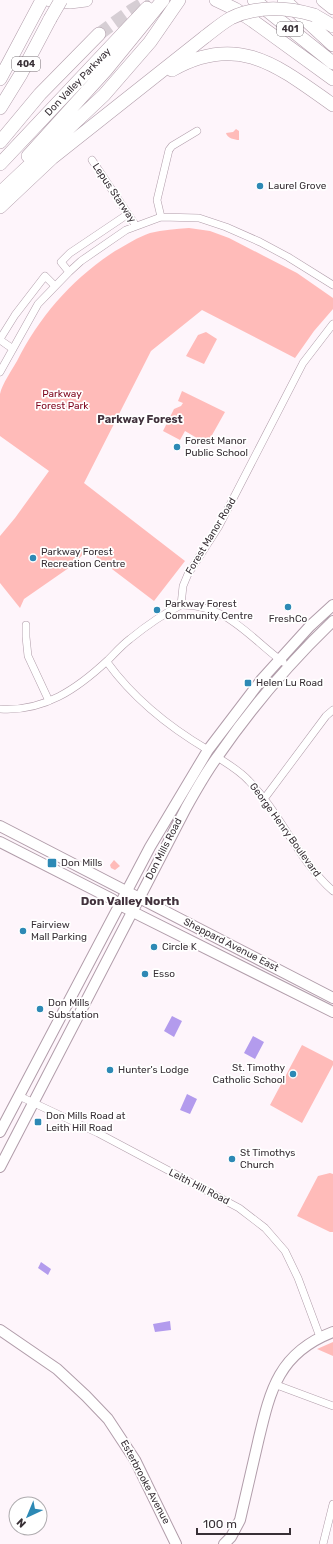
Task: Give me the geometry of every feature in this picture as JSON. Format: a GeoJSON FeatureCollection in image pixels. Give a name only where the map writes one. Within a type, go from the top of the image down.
{"type":"FeatureCollection","features":[{"type":"Feature","properties":{"kind":"highway","name":"404"},"geometry":{"type":"LineString","coordinates":[[0,80],[42,0]]}},
{"type":"Feature","properties":{"kind":"highway"},"geometry":{"type":"LineString","coordinates":[[50,0],[70,2],[86,0]]}},
{"type":"Feature","properties":{"kind":"highway","name":"404"},"geometry":{"type":"LineString","coordinates":[[0,108],[21,74],[61,0]]}},
{"type":"Feature","properties":{"kind":"highway","name":"Don Valley Parkway"},"geometry":{"type":"LineString","coordinates":[[0,164],[155,0]]}},
{"type":"Feature","properties":{"kind":"highway"},"geometry":{"type":"LineString","coordinates":[[0,187],[94,85],[134,38],[163,0]]}},
{"type":"Feature","properties":{"kind":"highway"},"geometry":{"type":"LineString","coordinates":[[0,193],[104,96],[150,42],[179,0]]}},
{"type":"Feature","properties":{"kind":"highway"},"geometry":{"type":"LineString","coordinates":[[216,0],[235,9],[253,21],[333,79]]}},
{"type":"Feature","properties":{"kind":"highway","name":"401"},"geometry":{"type":"LineString","coordinates":[[254,0],[333,63]]}},
{"type":"Feature","properties":{"kind":"highway"},"geometry":{"type":"LineString","coordinates":[[284,0],[333,45]]}},
{"type":"Feature","properties":{"kind":"highway"},"geometry":{"type":"LineString","coordinates":[[323,0],[333,8]]}},
{"type":"Feature","properties":{"kind":"highway"},"geometry":{"type":"LineString","coordinates":[[0,207],[52,158],[206,36],[231,18],[259,9],[283,8],[314,15],[333,26]]}},
{"type":"Feature","properties":{"kind":"highway"},"geometry":{"type":"LineString","coordinates":[[0,142],[40,94],[99,34]]}},
{"type":"Feature","properties":{"kind":"highway"},"geometry":{"type":"LineString","coordinates":[[128,98],[191,60],[211,55],[232,54],[253,57],[279,68],[333,105]]}},
{"type":"Feature","properties":{"kind":"main road","name":"Don Mills Road"},"geometry":{"type":"LineString","coordinates":[[0,1132],[150,847],[208,750],[262,679],[310,626],[333,605]]}},
{"type":"Feature","properties":{"kind":"main road","name":"Don Mills Road"},"geometry":{"type":"LineString","coordinates":[[0,1167],[186,808],[217,756],[269,688],[288,666],[333,621]]}},
{"type":"Feature","properties":{"kind":"main road","name":"Sheppard Avenue East"},"geometry":{"type":"LineString","coordinates":[[0,826],[333,998]]}},
{"type":"Feature","properties":{"kind":"main road","name":"Sheppard Avenue East"},"geometry":{"type":"LineString","coordinates":[[0,842],[112,899],[120,905],[333,1012]]}},
{"type":"Feature","properties":{"kind":"main road","name":"Esterbrooke Avenue"},"geometry":{"type":"LineString","coordinates":[[0,1330],[57,1369],[108,1419],[135,1460],[176,1544]]}},
{"type":"Feature","properties":{"kind":"main road"},"geometry":{"type":"LineString","coordinates":[[224,1544],[231,1537],[240,1520],[266,1408],[274,1384],[295,1355],[320,1337],[333,1332]]}},
{"type":"Feature","properties":{"kind":"street"},"geometry":{"type":"LineString","coordinates":[[161,218],[157,200],[169,150],[172,146],[197,131]]}},
{"type":"Feature","properties":{"kind":"street","name":"Lepus Starway"},"geometry":{"type":"LineString","coordinates":[[92,160],[136,226]]}},
{"type":"Feature","properties":{"kind":"street"},"geometry":{"type":"LineString","coordinates":[[69,272],[61,262],[70,253],[128,214]]}},
{"type":"Feature","properties":{"kind":"street"},"geometry":{"type":"LineString","coordinates":[[0,372],[38,304],[69,272],[81,261],[126,230],[161,218],[199,218],[226,227],[260,242],[288,257],[333,286]]}},
{"type":"Feature","properties":{"kind":"street"},"geometry":{"type":"LineString","coordinates":[[13,349],[0,340],[15,315],[45,276],[55,286]]}},
{"type":"Feature","properties":{"kind":"street","name":"Forest Manor Road"},"geometry":{"type":"LineString","coordinates":[[181,606],[183,586],[188,574],[219,526],[303,363],[333,324]]}},
{"type":"Feature","properties":{"kind":"street"},"geometry":{"type":"LineString","coordinates":[[0,709],[16,710],[30,708],[49,701],[74,688],[107,662],[136,635],[166,612],[181,606],[188,605],[222,614],[244,628],[279,660],[288,666]]}},
{"type":"Feature","properties":{"kind":"street"},"geometry":{"type":"LineString","coordinates":[[26,625],[28,656],[49,701]]}},
{"type":"Feature","properties":{"kind":"street"},"geometry":{"type":"LineString","coordinates":[[107,662],[138,698],[161,719],[208,750]]}},
{"type":"Feature","properties":{"kind":"street"},"geometry":{"type":"LineString","coordinates":[[264,799],[326,716],[333,710]]}},
{"type":"Feature","properties":{"kind":"street","name":"George Henry Boulevard"},"geometry":{"type":"LineString","coordinates":[[217,756],[249,781],[264,799],[311,868],[333,890]]}},
{"type":"Feature","properties":{"kind":"street","name":"Leith Hill Road"},"geometry":{"type":"LineString","coordinates":[[19,1096],[98,1133],[239,1208],[265,1228],[285,1251],[298,1278],[320,1337]]}},
{"type":"Feature","properties":{"kind":"street"},"geometry":{"type":"LineString","coordinates":[[274,1384],[333,1406]]}},
{"type":"Feature","properties":{"kind":"street"},"geometry":{"type":"LineString","coordinates":[[323,1544],[333,1504]]}},
{"type":"Feature","properties":{"kind":"green space"},"geometry":{"type":"Polygon","coordinates":[[[236,129],[239,131],[239,140],[229,137],[226,133],[233,132],[236,129]]]}},
{"type":"Feature","properties":{"kind":"green space","name":"Parkway Forest Park"},"geometry":{"type":"Polygon","coordinates":[[[189,228],[210,231],[229,238],[297,273],[333,298],[333,309],[314,331],[295,358],[202,310],[151,351],[84,483],[185,561],[154,601],[87,550],[73,565],[24,599],[20,608],[0,583],[0,536],[49,471],[0,436],[0,394],[7,377],[36,329],[58,300],[71,286],[99,262],[115,251],[150,233],[189,228]]]}},
{"type":"Feature","properties":{"kind":"green space"},"geometry":{"type":"Polygon","coordinates":[[[206,332],[217,339],[204,364],[186,356],[198,335],[206,332]]]}},
{"type":"Feature","properties":{"kind":"green space"},"geometry":{"type":"Polygon","coordinates":[[[182,391],[225,412],[207,444],[185,431],[180,440],[163,431],[174,409],[181,406],[183,403],[178,401],[182,391]]]}},
{"type":"Feature","properties":{"kind":"green space"},"geometry":{"type":"Polygon","coordinates":[[[114,860],[120,866],[115,870],[111,868],[110,865],[114,860]]]}},
{"type":"Feature","properties":{"kind":"green space"},"geometry":{"type":"Polygon","coordinates":[[[302,1045],[333,1061],[333,1065],[302,1123],[270,1105],[302,1045]]]}},
{"type":"Feature","properties":{"kind":"green space"},"geometry":{"type":"Polygon","coordinates":[[[330,1173],[333,1174],[333,1232],[330,1232],[297,1216],[318,1176],[330,1173]]]}},
{"type":"Feature","properties":{"kind":"green space"},"geometry":{"type":"Polygon","coordinates":[[[333,1342],[333,1356],[317,1349],[333,1342]]]}},
{"type":"Feature","properties":{"kind":"shaded area"},"geometry":{"type":"Polygon","coordinates":[[[172,1016],[182,1021],[174,1037],[164,1031],[172,1016]]]}},
{"type":"Feature","properties":{"kind":"shaded area"},"geometry":{"type":"Polygon","coordinates":[[[253,1036],[264,1042],[255,1059],[244,1053],[253,1036]]]}},
{"type":"Feature","properties":{"kind":"shaded area"},"geometry":{"type":"Polygon","coordinates":[[[187,1094],[197,1099],[190,1114],[180,1110],[187,1094]]]}},
{"type":"Feature","properties":{"kind":"shaded area"},"geometry":{"type":"Polygon","coordinates":[[[41,1262],[51,1269],[48,1275],[38,1268],[41,1262]]]}},
{"type":"Feature","properties":{"kind":"shaded area"},"geometry":{"type":"Polygon","coordinates":[[[170,1321],[171,1330],[155,1332],[153,1324],[170,1321]]]}},
{"type":"Feature","properties":{"kind":"tunnel"},"geometry":{"type":"LineString","coordinates":[[99,34],[132,10],[149,0]]}},
{"type":"Feature","properties":{"kind":"place","name":"Laurel Grove"},"geometry":{"type":"Point","coordinates":[260,186]}},
{"type":"Feature","properties":{"kind":"place","name":"Forest Manor Public School"},"geometry":{"type":"Point","coordinates":[177,447]}},
{"type":"Feature","properties":{"kind":"place","name":"Parkway Forest Recreation Centre"},"geometry":{"type":"Point","coordinates":[33,558]}},
{"type":"Feature","properties":{"kind":"place","name":"FreshCo"},"geometry":{"type":"Point","coordinates":[288,607]}},
{"type":"Feature","properties":{"kind":"place","name":"Parkway Forest Community Centre"},"geometry":{"type":"Point","coordinates":[157,610]}},
{"type":"Feature","properties":{"kind":"place","name":"Helen Lu Road"},"geometry":{"type":"Point","coordinates":[248,683]}},
{"type":"Feature","properties":{"kind":"place","name":"Don Mills"},"geometry":{"type":"Point","coordinates":[52,863]}},
{"type":"Feature","properties":{"kind":"place","name":"Fairview Mall Parking"},"geometry":{"type":"Point","coordinates":[23,931]}},
{"type":"Feature","properties":{"kind":"place","name":"Circle K"},"geometry":{"type":"Point","coordinates":[154,947]}},
{"type":"Feature","properties":{"kind":"place","name":"Esso"},"geometry":{"type":"Point","coordinates":[145,974]}},
{"type":"Feature","properties":{"kind":"place","name":"Don Mills Substation"},"geometry":{"type":"Point","coordinates":[40,1009]}},
{"type":"Feature","properties":{"kind":"place","name":"Hunter's Lodge"},"geometry":{"type":"Point","coordinates":[110,1070]}},
{"type":"Feature","properties":{"kind":"place","name":"St. Timothy Catholic School"},"geometry":{"type":"Point","coordinates":[293,1074]}},
{"type":"Feature","properties":{"kind":"place","name":"Don Mills Road at Leith Hill Road"},"geometry":{"type":"Point","coordinates":[38,1122]}},
{"type":"Feature","properties":{"kind":"place","name":"St Timothys Church"},"geometry":{"type":"Point","coordinates":[232,1159]}},
{"type":"Feature","properties":{"kind":"district","name":"Parkway Forest"},"geometry":{"type":"Point","coordinates":[140,419]}},
{"type":"Feature","properties":{"kind":"district","name":"Don Valley North"},"geometry":{"type":"Point","coordinates":[130,901]}}]}
